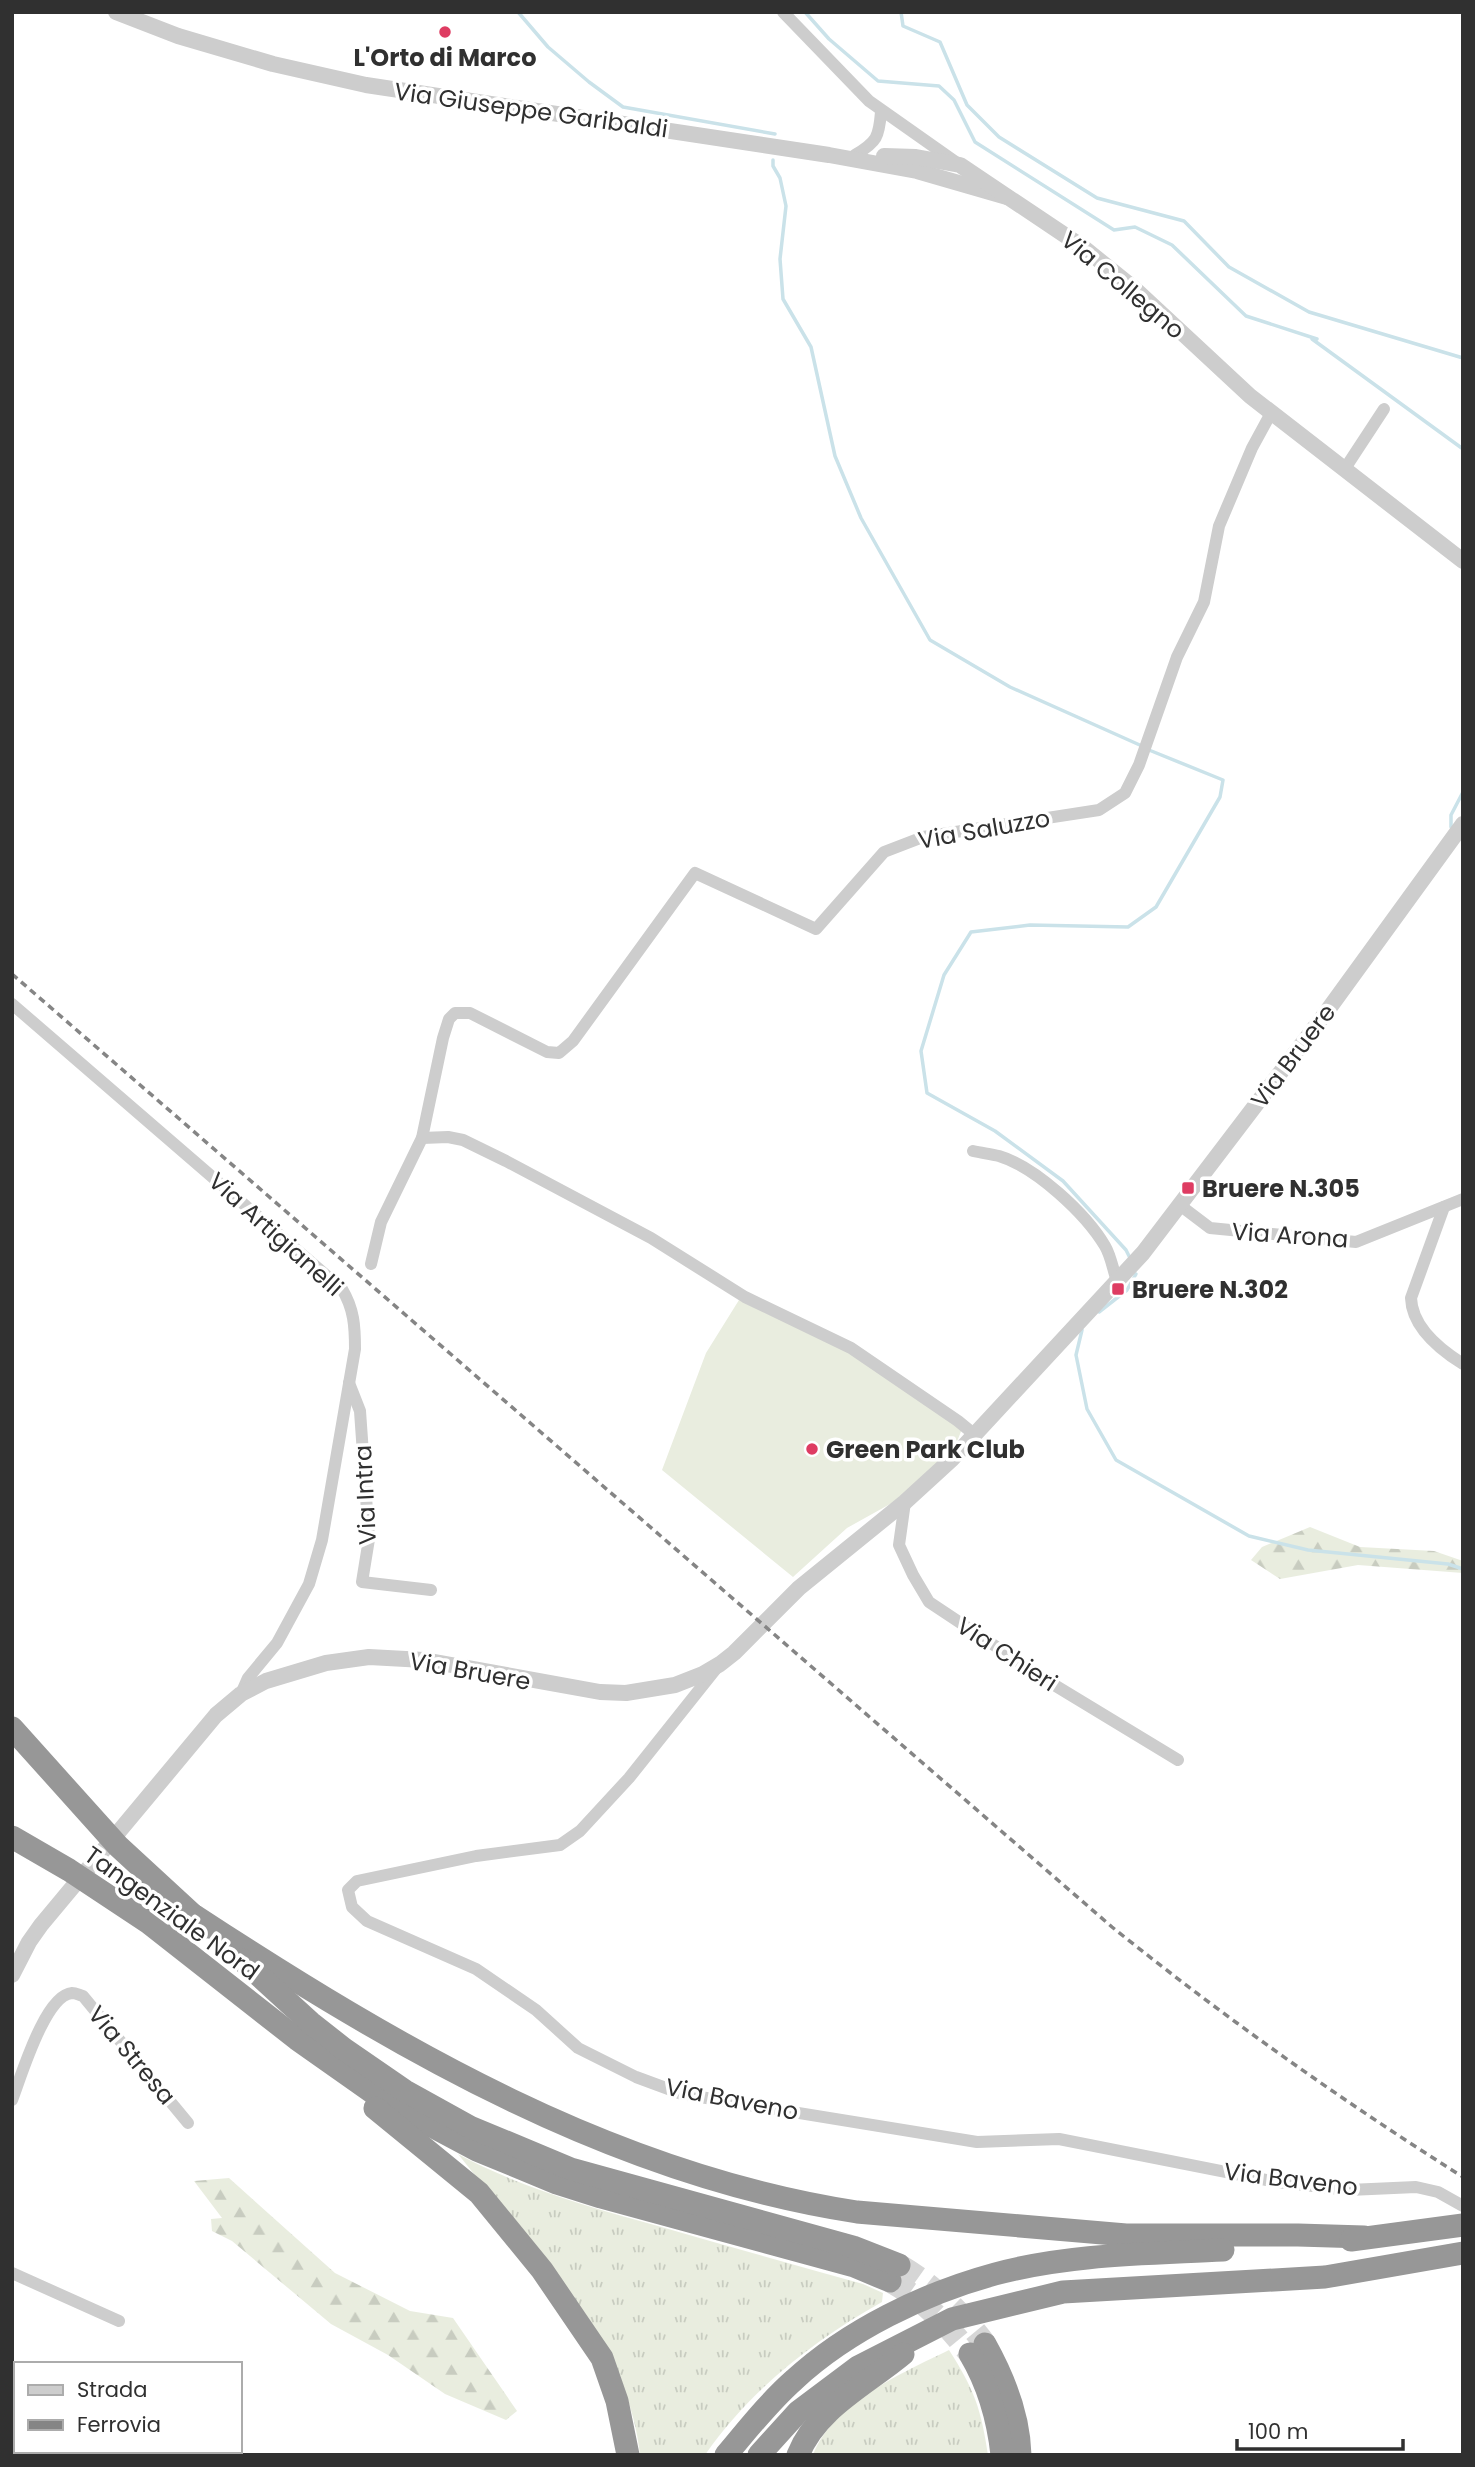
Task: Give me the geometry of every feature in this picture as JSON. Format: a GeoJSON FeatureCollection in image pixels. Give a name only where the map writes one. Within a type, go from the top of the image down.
{"type":"FeatureCollection","features":[{"type":"Feature","properties":{"kind":"highway","name":"Tangenziale Nord"},"geometry":{"type":"LineString","coordinates":[[12,1728],[118,1846],[195,1916]]}},
{"type":"Feature","properties":{"kind":"highway","name":"Tangenziale Nord"},"geometry":{"type":"LineString","coordinates":[[12,1837],[69,1870],[149,1923],[297,2039]]}},
{"type":"Feature","properties":{"kind":"highway"},"geometry":{"type":"LineString","coordinates":[[195,1916],[300,1985],[471,2081],[604,2142],[730,2184],[818,2206],[857,2212],[1100,2233],[1364,2237]]}},
{"type":"Feature","properties":{"kind":"highway"},"geometry":{"type":"LineString","coordinates":[[195,1916],[311,2023],[344,2049],[405,2091],[470,2127],[571,2169],[853,2247],[895,2273],[854,2266],[601,2197],[525,2171],[477,2150],[385,2101],[297,2039]]}},
{"type":"Feature","properties":{"kind":"highway"},"geometry":{"type":"LineString","coordinates":[[297,2039],[333,2075],[421,2143],[479,2193],[542,2270],[602,2358],[617,2401],[628,2455]]}},
{"type":"Feature","properties":{"kind":"highway"},"geometry":{"type":"LineString","coordinates":[[726,2455],[758,2416],[794,2379],[836,2346],[871,2323],[995,2274],[1110,2256],[1319,2245],[1463,2225]]}},
{"type":"Feature","properties":{"kind":"highway"},"geometry":{"type":"LineString","coordinates":[[760,2455],[799,2412],[828,2388],[874,2358],[952,2319],[1063,2292],[1325,2277],[1463,2253]]}},
{"type":"Feature","properties":{"kind":"highway"},"geometry":{"type":"LineString","coordinates":[[798,2455],[809,2433],[828,2410],[878,2375],[933,2329]]}},
{"type":"Feature","properties":{"kind":"highway"},"geometry":{"type":"LineString","coordinates":[[1002,2455],[997,2417],[981,2373],[977,2349],[1008,2393],[1016,2420],[1020,2455]]}},
{"type":"Feature","properties":{"kind":"street","name":"Via Giuseppe Garibaldi"},"geometry":{"type":"LineString","coordinates":[[116,12],[178,36],[273,64],[366,85],[829,155]]}},
{"type":"Feature","properties":{"kind":"street","name":"Via Collegno"},"geometry":{"type":"LineString","coordinates":[[783,12],[844,78],[881,112],[1084,248],[1136,290],[1250,396],[1463,561]]}},
{"type":"Feature","properties":{"kind":"street"},"geometry":{"type":"LineString","coordinates":[[855,155],[875,141],[881,112]]}},
{"type":"Feature","properties":{"kind":"street"},"geometry":{"type":"LineString","coordinates":[[829,155],[916,157],[960,165]]}},
{"type":"Feature","properties":{"kind":"street"},"geometry":{"type":"LineString","coordinates":[[829,155],[917,171],[1007,197]]}},
{"type":"Feature","properties":{"kind":"street"},"geometry":{"type":"LineString","coordinates":[[917,171],[960,165]]}},
{"type":"Feature","properties":{"kind":"street"},"geometry":{"type":"LineString","coordinates":[[1344,470],[1384,409]]}},
{"type":"Feature","properties":{"kind":"street","name":"Via Saluzzo"},"geometry":{"type":"LineString","coordinates":[[422,1138],[443,1038],[449,1019],[455,1013],[470,1013],[547,1052],[559,1053],[573,1041],[695,873],[816,929],[884,852],[923,837],[1099,810],[1125,793],[1146,748],[1177,657],[1204,602],[1219,526],[1252,448],[1271,412]]}},
{"type":"Feature","properties":{"kind":"street","name":"Via Bruere"},"geometry":{"type":"LineString","coordinates":[[12,1975],[41,1925],[216,1715],[241,1694],[266,1681],[326,1663],[369,1657],[424,1660],[556,1685],[626,1693],[675,1685],[703,1674],[734,1653],[799,1588],[905,1502],[975,1436],[1143,1253],[1332,1004],[1463,824]]}},
{"type":"Feature","properties":{"kind":"street","name":"Via Artigianelli"},"geometry":{"type":"LineString","coordinates":[[12,1004],[342,1289],[351,1303],[355,1319],[355,1349],[322,1540],[309,1584],[277,1643],[248,1678],[241,1694]]}},
{"type":"Feature","properties":{"kind":"street"},"geometry":{"type":"LineString","coordinates":[[370,1264],[381,1223],[422,1138],[448,1137],[463,1140],[651,1237],[745,1297],[850,1348],[958,1421],[975,1436]]}},
{"type":"Feature","properties":{"kind":"street"},"geometry":{"type":"LineString","coordinates":[[973,1151],[1000,1156],[1022,1166],[1052,1189],[1088,1222],[1107,1248],[1116,1281]]}},
{"type":"Feature","properties":{"kind":"street","name":"Via Arona"},"geometry":{"type":"LineString","coordinates":[[1181,1206],[1210,1228],[1356,1242],[1463,1199]]}},
{"type":"Feature","properties":{"kind":"street"},"geometry":{"type":"LineString","coordinates":[[1444,1207],[1410,1298],[1411,1312],[1427,1336],[1463,1364]]}},
{"type":"Feature","properties":{"kind":"street","name":"Via Intra"},"geometry":{"type":"LineString","coordinates":[[349,1383],[360,1411],[369,1539],[362,1582],[431,1590]]}},
{"type":"Feature","properties":{"kind":"street","name":"Via Chieri"},"geometry":{"type":"LineString","coordinates":[[905,1502],[899,1545],[929,1602],[1051,1684],[1178,1760]]}},
{"type":"Feature","properties":{"kind":"street","name":"Via Baveno"},"geometry":{"type":"LineString","coordinates":[[720,1664],[629,1778],[580,1831],[560,1845],[476,1856],[357,1881],[348,1890],[352,1907],[367,1921],[476,1969],[536,2010],[579,2048],[636,2077],[682,2094],[978,2142],[1059,2139],[1277,2182],[1349,2190],[1416,2187],[1438,2192],[1463,2206]]}},
{"type":"Feature","properties":{"kind":"street","name":"Via Stresa"},"geometry":{"type":"LineString","coordinates":[[12,2100],[38,2032],[50,2011],[71,1993],[83,1996],[188,2123]]}},
{"type":"Feature","properties":{"kind":"street"},"geometry":{"type":"LineString","coordinates":[[12,2273],[119,2321]]}},
{"type":"Feature","properties":{"kind":"green space","name":"Green Park Club"},"geometry":{"type":"Polygon","coordinates":[[[739,1300],[852,1354],[962,1429],[944,1474],[847,1528],[793,1577],[662,1470],[706,1353],[739,1300]]]}},
{"type":"Feature","properties":{"kind":"green space"},"geometry":{"type":"Polygon","coordinates":[[[1310,1527],[1360,1547],[1434,1551],[1463,1561],[1463,1573],[1358,1565],[1280,1579],[1251,1560],[1262,1547],[1310,1527]]]}},
{"type":"Feature","properties":{"kind":"green space"},"geometry":{"type":"Polygon","coordinates":[[[458,2154],[506,2177],[581,2204],[863,2284],[883,2293],[882,2302],[832,2333],[785,2368],[742,2409],[705,2455],[640,2455],[628,2399],[595,2329],[458,2154]]]}},
{"type":"Feature","properties":{"kind":"green space"},"geometry":{"type":"Polygon","coordinates":[[[229,2178],[335,2273],[410,2311],[453,2318],[517,2411],[506,2420],[445,2394],[388,2355],[331,2324],[232,2241],[212,2231],[211,2219],[222,2218],[194,2181],[229,2178]]]}},
{"type":"Feature","properties":{"kind":"green space"},"geometry":{"type":"Polygon","coordinates":[[[949,2350],[965,2376],[975,2400],[988,2455],[813,2455],[836,2420],[852,2405],[891,2380],[949,2350]]]}},
{"type":"Feature","properties":{"kind":"waterway"},"geometry":{"type":"LineString","coordinates":[[518,12],[548,47],[623,107],[775,134]]}},
{"type":"Feature","properties":{"kind":"waterway"},"geometry":{"type":"LineString","coordinates":[[805,12],[829,39],[878,81],[939,86],[954,100],[975,142],[1114,230],[1135,227],[1172,245],[1246,316],[1317,339],[1312,339],[1463,449]]}},
{"type":"Feature","properties":{"kind":"waterway"},"geometry":{"type":"LineString","coordinates":[[901,12],[903,26],[940,42],[967,105],[999,137],[1097,198],[1184,221],[1229,267],[1309,312],[1463,358]]}},
{"type":"Feature","properties":{"kind":"waterway"},"geometry":{"type":"LineString","coordinates":[[773,160],[786,206],[780,259],[783,299],[811,347],[835,456],[861,518],[930,640],[1010,687],[1142,746]]}},
{"type":"Feature","properties":{"kind":"waterway"},"geometry":{"type":"LineString","coordinates":[[1130,1258],[1126,1250],[1063,1181],[995,1131],[927,1093],[921,1051],[944,975],[971,932],[1030,925],[1128,927],[1156,907],[1220,797],[1223,780],[1149,750]]}},
{"type":"Feature","properties":{"kind":"waterway"},"geometry":{"type":"LineString","coordinates":[[1451,827],[1451,815],[1463,792]]}},
{"type":"Feature","properties":{"kind":"waterway"},"geometry":{"type":"LineString","coordinates":[[1099,1312],[1127,1290],[1136,1274]]}},
{"type":"Feature","properties":{"kind":"waterway"},"geometry":{"type":"LineString","coordinates":[[1082,1330],[1076,1355],[1087,1409],[1116,1460],[1249,1536],[1308,1550],[1448,1564],[1463,1569]]}},
{"type":"Feature","properties":{"kind":"tunnel"},"geometry":{"type":"LineString","coordinates":[[899,2265],[946,2300],[985,2344]]}},
{"type":"Feature","properties":{"kind":"tunnel"},"geometry":{"type":"LineString","coordinates":[[890,2281],[934,2313],[970,2354]]}},
{"type":"Feature","properties":{"kind":"railway"},"geometry":{"type":"LineString","coordinates":[[12,974],[1112,1927],[1284,2057],[1463,2177]]}},
{"type":"Feature","properties":{"kind":"place","name":"L'Orto di Marco"},"geometry":{"type":"Point","coordinates":[445,32]}},
{"type":"Feature","properties":{"kind":"place","name":"Bruere N.305"},"geometry":{"type":"Point","coordinates":[1188,1188]}},
{"type":"Feature","properties":{"kind":"place","name":"Bruere N.302"},"geometry":{"type":"Point","coordinates":[1118,1289]}},
{"type":"Feature","properties":{"kind":"place","name":"Green Park Club"},"geometry":{"type":"Point","coordinates":[812,1449]}}]}
